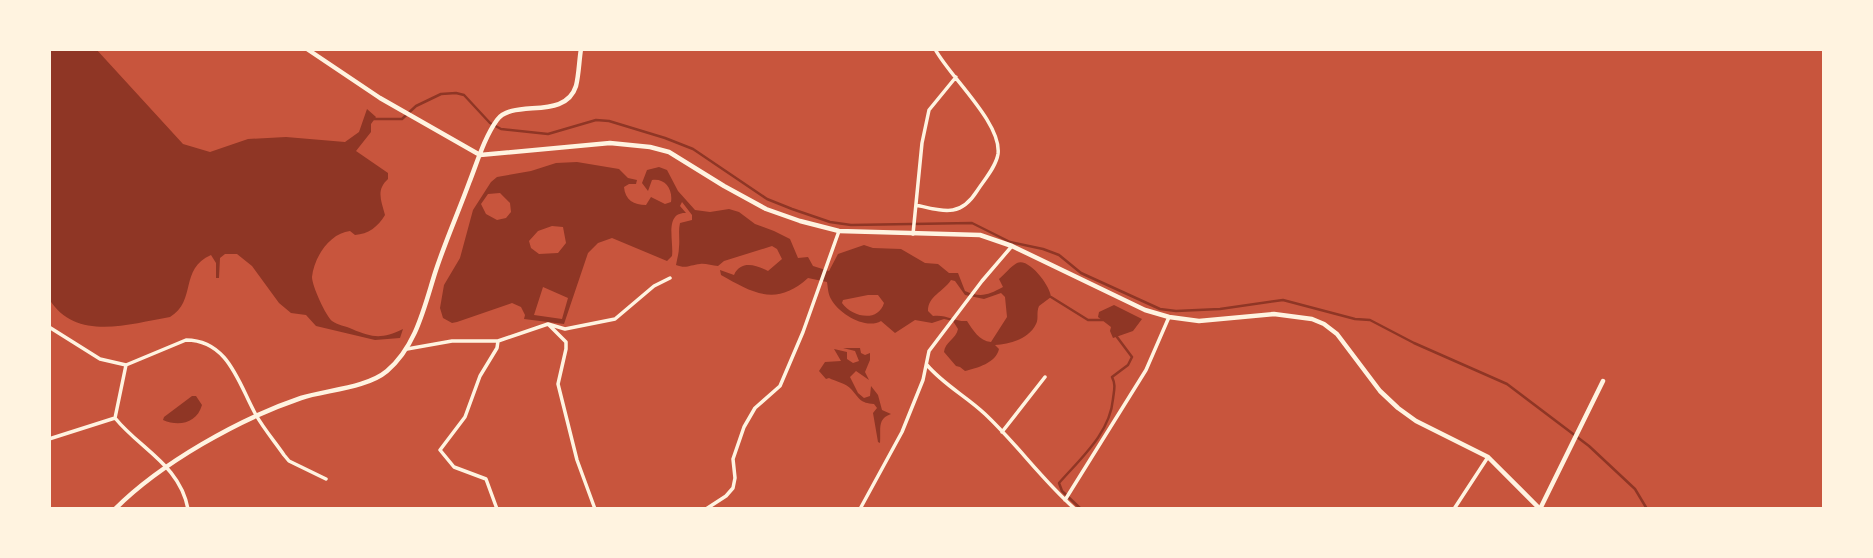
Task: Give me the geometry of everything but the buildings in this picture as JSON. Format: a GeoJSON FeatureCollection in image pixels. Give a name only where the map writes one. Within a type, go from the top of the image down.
{"type":"FeatureCollection","features":[{"type":"Feature","properties":{"kind":"street"},"geometry":{"type":"LineString","coordinates":[[307,49],[408,114],[480,155],[610,143],[650,147],[678,157],[766,209],[800,221],[839,231],[980,235],[1012,246],[1145,310],[1169,317],[1199,321],[1274,314],[1296,315],[1324,324],[1337,334],[1380,391],[1398,408],[1416,421],[1488,457],[1540,509],[1603,381]]}},
{"type":"Feature","properties":{"kind":"street"},"geometry":{"type":"LineString","coordinates":[[115,509],[168,466],[257,416],[302,398],[371,381],[384,374],[407,349],[418,326],[437,268],[494,125],[506,113],[548,107],[570,95],[576,87],[582,49]]}},
{"type":"Feature","properties":{"kind":"street"},"geometry":{"type":"LineString","coordinates":[[916,205],[950,212],[960,209],[974,196],[998,152],[992,130],[935,49]]}},
{"type":"Feature","properties":{"kind":"street"},"geometry":{"type":"LineString","coordinates":[[913,234],[922,143],[929,110],[956,77]]}},
{"type":"Feature","properties":{"kind":"street"},"geometry":{"type":"LineString","coordinates":[[706,509],[733,488],[733,459],[744,427],[755,408],[780,386],[803,332],[839,231]]}},
{"type":"Feature","properties":{"kind":"street"},"geometry":{"type":"LineString","coordinates":[[860,509],[902,432],[927,365],[929,351],[1012,246]]}},
{"type":"Feature","properties":{"kind":"street"},"geometry":{"type":"LineString","coordinates":[[407,349],[452,341],[498,341],[548,324],[565,329],[615,319],[654,286],[670,278]]}},
{"type":"Feature","properties":{"kind":"street"},"geometry":{"type":"LineString","coordinates":[[1066,496],[1146,370],[1169,317]]}},
{"type":"Feature","properties":{"kind":"street"},"geometry":{"type":"LineString","coordinates":[[548,324],[566,342],[558,383],[577,460],[595,509]]}},
{"type":"Feature","properties":{"kind":"street"},"geometry":{"type":"LineString","coordinates":[[49,327],[100,359],[126,365],[186,341],[195,340],[207,345],[233,366],[257,416],[289,461],[326,479]]}},
{"type":"Feature","properties":{"kind":"street"},"geometry":{"type":"LineString","coordinates":[[497,509],[486,479],[454,467],[440,450],[465,417],[480,376],[497,348],[498,341]]}},
{"type":"Feature","properties":{"kind":"street"},"geometry":{"type":"LineString","coordinates":[[115,418],[126,365]]}},
{"type":"Feature","properties":{"kind":"street"},"geometry":{"type":"LineString","coordinates":[[927,365],[945,384],[962,395],[1002,432],[1066,496],[1075,509]]}},
{"type":"Feature","properties":{"kind":"street"},"geometry":{"type":"LineString","coordinates":[[1002,432],[1045,377]]}},
{"type":"Feature","properties":{"kind":"street"},"geometry":{"type":"LineString","coordinates":[[49,439],[115,418]]}},
{"type":"Feature","properties":{"kind":"street"},"geometry":{"type":"LineString","coordinates":[[115,418],[125,430],[168,466],[188,509]]}},
{"type":"Feature","properties":{"kind":"street"},"geometry":{"type":"LineString","coordinates":[[1454,509],[1488,457]]}},
{"type":"Feature","properties":{"kind":"street"},"geometry":{"type":"LineString","coordinates":[[1067,509],[1070,504]]}},
{"type":"Feature","properties":{"kind":"shaded area"},"geometry":{"type":"Polygon","coordinates":[[[49,49],[96,49],[183,144],[210,152],[248,139],[286,137],[345,142],[359,132],[367,109],[376,117],[371,124],[371,132],[356,151],[388,173],[388,179],[381,191],[385,215],[368,231],[355,235],[350,231],[330,241],[316,262],[312,277],[323,307],[334,322],[372,336],[383,336],[403,329],[400,338],[375,340],[316,326],[306,315],[291,313],[279,303],[252,266],[237,254],[225,254],[220,258],[219,278],[216,278],[216,263],[211,255],[201,261],[191,277],[183,303],[170,317],[104,327],[74,321],[60,312],[49,299],[49,49]]]}},
{"type":"Feature","properties":{"kind":"shaded area"},"geometry":{"type":"Polygon","coordinates":[[[577,162],[619,169],[628,178],[637,180],[636,184],[624,187],[625,192],[631,201],[642,205],[646,205],[651,197],[665,204],[671,202],[671,193],[661,181],[652,180],[648,191],[642,183],[647,170],[659,167],[667,170],[678,191],[695,210],[710,212],[729,209],[739,212],[755,224],[790,239],[798,258],[808,257],[813,266],[829,271],[838,254],[864,245],[901,249],[925,263],[938,264],[949,273],[958,273],[965,291],[980,295],[1003,287],[999,279],[1015,264],[1022,262],[1038,274],[1051,297],[1039,306],[1037,322],[1029,333],[1013,342],[995,345],[999,349],[994,358],[965,371],[956,366],[944,352],[958,329],[953,321],[944,319],[932,323],[915,320],[895,333],[881,321],[861,322],[846,315],[831,299],[827,282],[808,278],[796,287],[775,295],[754,292],[721,275],[720,270],[734,275],[741,267],[749,265],[768,271],[782,259],[777,249],[772,246],[724,261],[718,266],[676,265],[680,223],[692,220],[692,215],[682,202],[680,206],[686,213],[679,214],[672,222],[672,256],[667,261],[612,238],[598,243],[588,253],[564,324],[524,319],[521,307],[512,303],[457,322],[452,323],[443,318],[440,308],[444,285],[460,258],[473,210],[491,182],[497,177],[556,163],[577,162]],[[500,193],[488,194],[481,204],[486,214],[497,220],[506,218],[511,212],[510,203],[500,193]],[[552,226],[538,231],[529,241],[531,248],[539,254],[558,253],[566,243],[563,227],[552,226]],[[951,280],[930,302],[928,311],[933,316],[967,321],[980,337],[991,342],[1007,317],[1005,297],[1001,293],[984,299],[965,295],[955,281],[951,280]],[[543,287],[534,315],[562,319],[568,298],[543,287]],[[868,295],[843,300],[842,303],[852,312],[864,316],[876,313],[884,303],[878,295],[868,295]]]}},
{"type":"Feature","properties":{"kind":"shaded area"},"geometry":{"type":"Polygon","coordinates":[[[1114,305],[1142,319],[1133,331],[1113,338],[1111,327],[1098,317],[1099,312],[1114,305]]]}},
{"type":"Feature","properties":{"kind":"shaded area"},"geometry":{"type":"Polygon","coordinates":[[[843,348],[860,348],[865,355],[870,353],[865,372],[869,380],[856,371],[850,377],[858,393],[864,398],[870,396],[871,386],[878,395],[882,410],[891,414],[882,421],[880,443],[873,413],[877,408],[874,404],[863,401],[844,384],[826,379],[819,371],[825,362],[841,361],[834,349],[847,352],[847,359],[853,363],[859,361],[855,351],[843,348]]]}},
{"type":"Feature","properties":{"kind":"shaded area"},"geometry":{"type":"Polygon","coordinates":[[[192,396],[196,396],[202,405],[192,420],[175,423],[163,420],[164,417],[192,396]]]}},
{"type":"Feature","properties":{"kind":"waterway"},"geometry":{"type":"LineString","coordinates":[[373,119],[402,119],[416,106],[441,94],[456,93],[464,95],[490,123],[501,129],[548,134],[596,120],[609,121],[693,149],[767,199],[830,222],[851,225],[972,223],[1010,242],[1059,255],[1081,273],[1160,309],[1220,309],[1283,300],[1355,319],[1370,320],[1414,343],[1507,384],[1589,446],[1635,489],[1647,509]]}},
{"type":"Feature","properties":{"kind":"waterway"},"geometry":{"type":"LineString","coordinates":[[1051,297],[1088,320],[1103,320]]}},
{"type":"Feature","properties":{"kind":"waterway"},"geometry":{"type":"LineString","coordinates":[[1081,509],[1062,491],[1059,483],[1093,444],[1111,411],[1114,390],[1112,377],[1128,365],[1132,357],[1117,337]]}}]}
